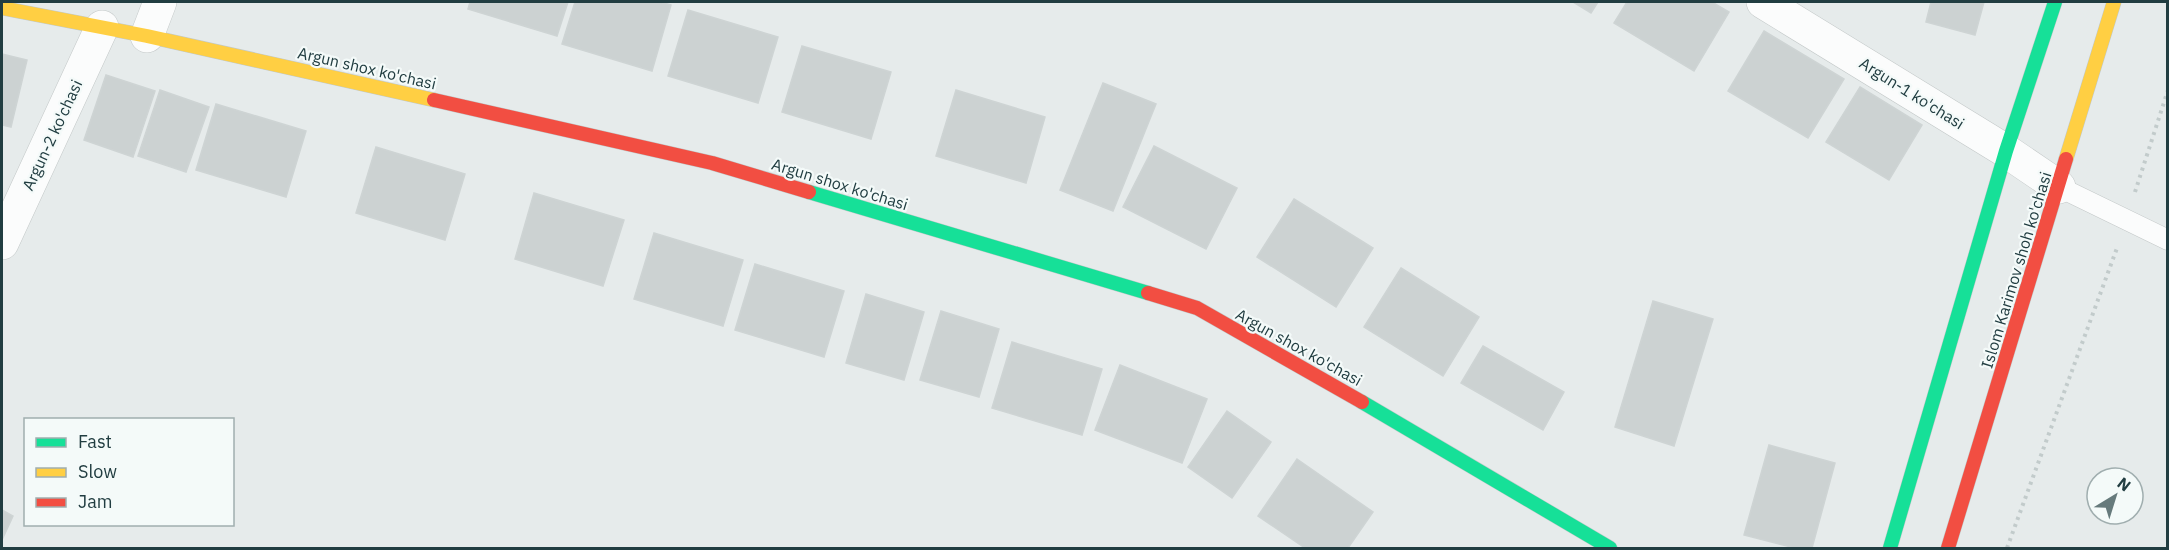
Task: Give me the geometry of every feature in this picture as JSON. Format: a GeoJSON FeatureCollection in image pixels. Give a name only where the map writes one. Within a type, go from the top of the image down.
{"type":"FeatureCollection","features":[{"type":"Feature","properties":{"kind":"street"},"geometry":{"type":"LineString","coordinates":[[147,36],[160,2]]}},
{"type":"Feature","properties":{"kind":"street","name":"Argun-1 ko'chasi"},"geometry":{"type":"LineString","coordinates":[[1763,2],[2006,151],[2059,187]]}},
{"type":"Feature","properties":{"kind":"street"},"geometry":{"type":"LineString","coordinates":[[1890,549],[2006,151],[2055,2]]}},
{"type":"Feature","properties":{"kind":"street","name":"Islom Karimov shoh ko'chasi"},"geometry":{"type":"LineString","coordinates":[[1948,549],[2114,2]]}},
{"type":"Feature","properties":{"kind":"street","name":"Argun shox ko'chasi"},"geometry":{"type":"LineString","coordinates":[[2,8],[147,36],[712,163],[1197,308],[1433,442],[1610,549]]}},
{"type":"Feature","properties":{"kind":"street","name":"Argun-2 ko'chasi"},"geometry":{"type":"LineString","coordinates":[[2,243],[102,27]]}},
{"type":"Feature","properties":{"kind":"lane"},"geometry":{"type":"LineString","coordinates":[[2059,187],[2168,240]]}},
{"type":"Feature","properties":{"kind":"path"},"geometry":{"type":"LineString","coordinates":[[2007,549],[2127,219],[2168,90]]}},
{"type":"Feature","properties":{"kind":"building"},"geometry":{"type":"Polygon","coordinates":[[[470,2],[568,2],[557,36],[468,9],[470,2]]]}},
{"type":"Feature","properties":{"kind":"building"},"geometry":{"type":"Polygon","coordinates":[[[575,2],[661,2],[671,5],[652,71],[562,44],[575,2]]]}},
{"type":"Feature","properties":{"kind":"building"},"geometry":{"type":"Polygon","coordinates":[[[1573,2],[1598,2],[1591,13],[1573,2]]]}},
{"type":"Feature","properties":{"kind":"building"},"geometry":{"type":"Polygon","coordinates":[[[1627,2],[1712,2],[1729,12],[1694,71],[1614,23],[1627,2]]]}},
{"type":"Feature","properties":{"kind":"building"},"geometry":{"type":"Polygon","coordinates":[[[1931,2],[1984,2],[1975,35],[1926,22],[1931,2]]]}},
{"type":"Feature","properties":{"kind":"building"},"geometry":{"type":"Polygon","coordinates":[[[688,10],[778,37],[758,103],[668,76],[688,10]]]}},
{"type":"Feature","properties":{"kind":"building"},"geometry":{"type":"Polygon","coordinates":[[[1764,31],[1844,79],[1808,138],[1728,91],[1764,31]]]}},
{"type":"Feature","properties":{"kind":"building"},"geometry":{"type":"Polygon","coordinates":[[[802,46],[891,72],[871,139],[782,112],[802,46]]]}},
{"type":"Feature","properties":{"kind":"building"},"geometry":{"type":"Polygon","coordinates":[[[2,54],[27,60],[11,127],[2,125],[2,54]]]}},
{"type":"Feature","properties":{"kind":"building"},"geometry":{"type":"Polygon","coordinates":[[[106,75],[155,91],[133,157],[84,140],[106,75]]]}},
{"type":"Feature","properties":{"kind":"building"},"geometry":{"type":"Polygon","coordinates":[[[1103,83],[1156,104],[1113,211],[1060,190],[1103,83]]]}},
{"type":"Feature","properties":{"kind":"building"},"geometry":{"type":"Polygon","coordinates":[[[1860,87],[1922,125],[1889,180],[1826,142],[1860,87]]]}},
{"type":"Feature","properties":{"kind":"building"},"geometry":{"type":"Polygon","coordinates":[[[160,90],[209,107],[186,172],[138,156],[160,90]]]}},
{"type":"Feature","properties":{"kind":"building"},"geometry":{"type":"Polygon","coordinates":[[[956,90],[1045,117],[1026,183],[936,156],[956,90]]]}},
{"type":"Feature","properties":{"kind":"building"},"geometry":{"type":"Polygon","coordinates":[[[216,104],[306,131],[286,197],[196,170],[216,104]]]}},
{"type":"Feature","properties":{"kind":"building"},"geometry":{"type":"Polygon","coordinates":[[[1154,146],[1237,188],[1206,249],[1123,207],[1154,146]]]}},
{"type":"Feature","properties":{"kind":"building"},"geometry":{"type":"Polygon","coordinates":[[[376,147],[465,174],[445,240],[356,213],[376,147]]]}},
{"type":"Feature","properties":{"kind":"building"},"geometry":{"type":"Polygon","coordinates":[[[534,193],[624,220],[603,286],[515,259],[534,193]]]}},
{"type":"Feature","properties":{"kind":"building"},"geometry":{"type":"Polygon","coordinates":[[[1294,199],[1373,248],[1336,307],[1257,257],[1294,199]]]}},
{"type":"Feature","properties":{"kind":"building"},"geometry":{"type":"Polygon","coordinates":[[[654,233],[743,260],[723,326],[634,299],[654,233]]]}},
{"type":"Feature","properties":{"kind":"building"},"geometry":{"type":"Polygon","coordinates":[[[755,264],[844,291],[824,357],[735,330],[755,264]]]}},
{"type":"Feature","properties":{"kind":"building"},"geometry":{"type":"Polygon","coordinates":[[[1401,268],[1479,317],[1443,376],[1364,327],[1401,268]]]}},
{"type":"Feature","properties":{"kind":"building"},"geometry":{"type":"Polygon","coordinates":[[[866,294],[924,312],[904,380],[846,363],[866,294]]]}},
{"type":"Feature","properties":{"kind":"building"},"geometry":{"type":"Polygon","coordinates":[[[1653,301],[1713,319],[1674,446],[1615,427],[1653,301]]]}},
{"type":"Feature","properties":{"kind":"building"},"geometry":{"type":"Polygon","coordinates":[[[941,311],[999,329],[979,397],[920,380],[941,311]]]}},
{"type":"Feature","properties":{"kind":"building"},"geometry":{"type":"Polygon","coordinates":[[[1012,342],[1102,369],[1082,435],[992,408],[1012,342]]]}},
{"type":"Feature","properties":{"kind":"building"},"geometry":{"type":"Polygon","coordinates":[[[1483,346],[1564,392],[1543,430],[1461,383],[1483,346]]]}},
{"type":"Feature","properties":{"kind":"building"},"geometry":{"type":"Polygon","coordinates":[[[1120,365],[1207,399],[1182,463],[1095,430],[1120,365]]]}},
{"type":"Feature","properties":{"kind":"building"},"geometry":{"type":"Polygon","coordinates":[[[1227,411],[1271,442],[1232,498],[1188,467],[1227,411]]]}},
{"type":"Feature","properties":{"kind":"building"},"geometry":{"type":"Polygon","coordinates":[[[1769,445],[1835,463],[1812,548],[1795,548],[1744,535],[1769,445]]]}},
{"type":"Feature","properties":{"kind":"building"},"geometry":{"type":"Polygon","coordinates":[[[1297,459],[1373,512],[1348,548],[1305,548],[1258,516],[1297,459]]]}},
{"type":"Feature","properties":{"kind":"building"},"geometry":{"type":"Polygon","coordinates":[[[2,510],[13,516],[2,540],[2,510]]]}},
{"type":"Feature","properties":{"kind":"traffic: fast"},"geometry":{"type":"LineString","coordinates":[[1890,548],[2006,151],[2055,2]]}},
{"type":"Feature","properties":{"kind":"traffic: fast"},"geometry":{"type":"LineString","coordinates":[[809,192],[1148,293]]}},
{"type":"Feature","properties":{"kind":"traffic: fast"},"geometry":{"type":"LineString","coordinates":[[1362,402],[1610,548]]}},
{"type":"Feature","properties":{"kind":"traffic: slow"},"geometry":{"type":"LineString","coordinates":[[2066,159],[2114,2]]}},
{"type":"Feature","properties":{"kind":"traffic: slow"},"geometry":{"type":"LineString","coordinates":[[2,8],[147,36],[434,100]]}},
{"type":"Feature","properties":{"kind":"traffic: jam"},"geometry":{"type":"LineString","coordinates":[[434,100],[712,163],[809,192]]}},
{"type":"Feature","properties":{"kind":"traffic: jam"},"geometry":{"type":"LineString","coordinates":[[1948,548],[2066,159]]}},
{"type":"Feature","properties":{"kind":"traffic: jam"},"geometry":{"type":"LineString","coordinates":[[1148,293],[1197,308],[1362,402]]}}]}
